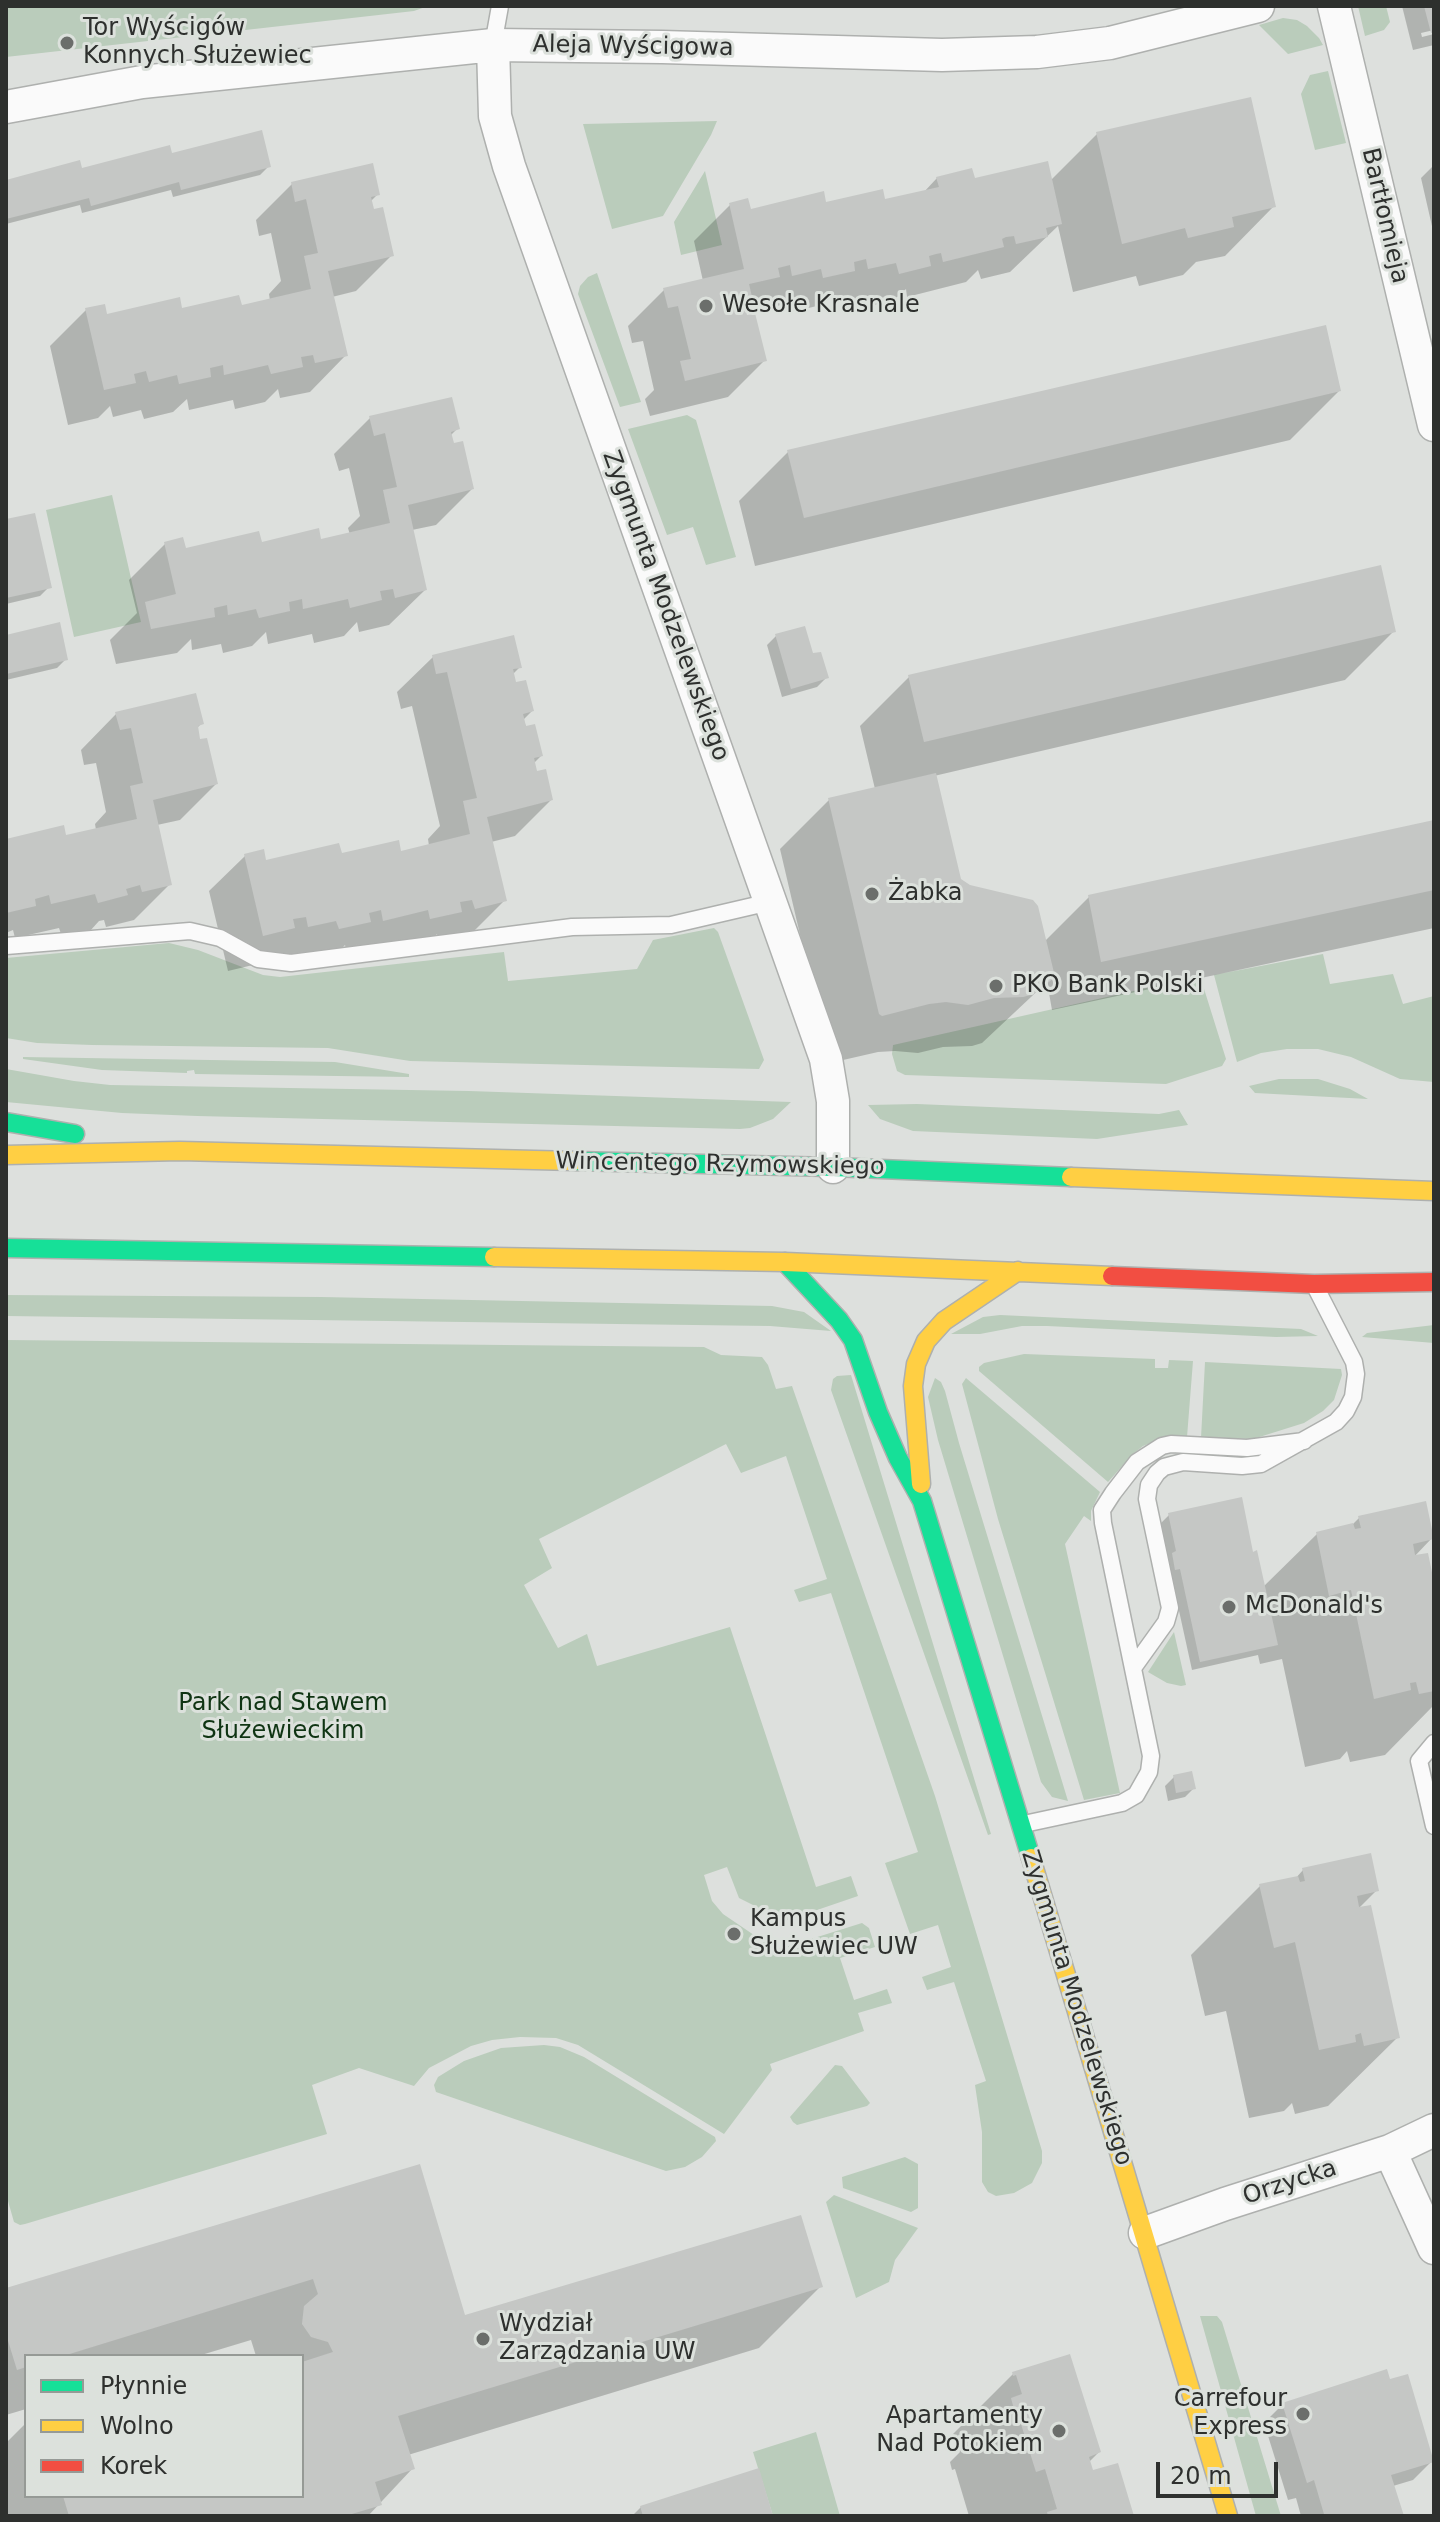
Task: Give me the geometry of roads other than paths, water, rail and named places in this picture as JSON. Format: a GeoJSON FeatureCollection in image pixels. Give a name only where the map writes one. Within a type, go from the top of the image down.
{"type":"FeatureCollection","features":[{"type":"Feature","properties":{"kind":"main road"},"geometry":{"type":"LineString","coordinates":[[6,1122],[180,1151]]}},
{"type":"Feature","properties":{"kind":"main road","name":"Wincentego Rzymowskiego"},"geometry":{"type":"LineString","coordinates":[[6,1155],[180,1151],[833,1167],[1434,1191]]}},
{"type":"Feature","properties":{"kind":"main road"},"geometry":{"type":"LineString","coordinates":[[6,1248],[785,1262],[1314,1284],[1434,1282]]}},
{"type":"Feature","properties":{"kind":"main road","name":"Zygmunta Modzelewskiego"},"geometry":{"type":"LineString","coordinates":[[785,1262],[839,1320],[853,1340],[878,1412],[898,1458],[922,1501],[1228,2516]]}},
{"type":"Feature","properties":{"kind":"main road","name":"Zygmunta Modzelewskiego"},"geometry":{"type":"LineString","coordinates":[[922,1501],[913,1386],[916,1364],[926,1341],[944,1321],[1018,1271]]}},
{"type":"Feature","properties":{"kind":"street","name":"Aleja Wyścigowa"},"geometry":{"type":"LineString","coordinates":[[6,107],[142,82],[493,45],[996,55],[1110,43],[1258,6]]}},
{"type":"Feature","properties":{"kind":"street","name":"Bartłomieja"},"geometry":{"type":"LineString","coordinates":[[1334,6],[1434,425]]}},
{"type":"Feature","properties":{"kind":"street","name":"Zygmunta Modzelewskiego"},"geometry":{"type":"LineString","coordinates":[[493,45],[495,116],[509,166],[826,1059],[833,1101],[833,1167]]}},
{"type":"Feature","properties":{"kind":"street","name":"Orzycka"},"geometry":{"type":"LineString","coordinates":[[1145,2233],[1390,2151],[1434,2130]]}},
{"type":"Feature","properties":{"kind":"street"},"geometry":{"type":"LineString","coordinates":[[1390,2151],[1434,2248]]}},
{"type":"Feature","properties":{"kind":"lane"},"geometry":{"type":"LineString","coordinates":[[493,45],[500,6]]}},
{"type":"Feature","properties":{"kind":"lane"},"geometry":{"type":"LineString","coordinates":[[6,946],[190,931],[220,938],[258,959],[291,963],[572,927],[671,925],[770,902]]}},
{"type":"Feature","properties":{"kind":"lane"},"geometry":{"type":"LineString","coordinates":[[1133,1668],[1166,1622],[1170,1608],[1147,1499],[1149,1485],[1157,1473],[1164,1467],[1183,1462],[1251,1466],[1269,1460],[1336,1422],[1353,1397],[1354,1362],[1314,1284]]}},
{"type":"Feature","properties":{"kind":"lane"},"geometry":{"type":"LineString","coordinates":[[1020,1825],[1130,1800],[1141,1789],[1149,1772],[1151,1756],[1102,1516],[1113,1493],[1137,1462],[1162,1446],[1247,1448],[1304,1441]]}},
{"type":"Feature","properties":{"kind":"lane"},"geometry":{"type":"LineString","coordinates":[[1434,1743],[1419,1761],[1434,1826]]}},
{"type":"Feature","properties":{"kind":"place","name":"Tor Wyścigów Konnych Służewiec"},"geometry":{"type":"Point","coordinates":[67,43]}},
{"type":"Feature","properties":{"kind":"place","name":"Wesołe Krasnale"},"geometry":{"type":"Point","coordinates":[706,306]}},
{"type":"Feature","properties":{"kind":"place","name":"Żabka"},"geometry":{"type":"Point","coordinates":[872,894]}},
{"type":"Feature","properties":{"kind":"place","name":"PKO Bank Polski"},"geometry":{"type":"Point","coordinates":[996,986]}},
{"type":"Feature","properties":{"kind":"place","name":"McDonald's"},"geometry":{"type":"Point","coordinates":[1229,1607]}},
{"type":"Feature","properties":{"kind":"place","name":"Kampus Służewiec UW"},"geometry":{"type":"Point","coordinates":[734,1934]}},
{"type":"Feature","properties":{"kind":"place","name":"Wydział Zarządzania UW"},"geometry":{"type":"Point","coordinates":[483,2339]}},
{"type":"Feature","properties":{"kind":"place","name":"Carrefour Express"},"geometry":{"type":"Point","coordinates":[1303,2414]}},
{"type":"Feature","properties":{"kind":"place","name":"Apartamenty Nad Potokiem"},"geometry":{"type":"Point","coordinates":[1059,2431]}},
{"type":"Feature","properties":{"kind":"park label","name":"Park nad Stawem Służewieckim"},"geometry":{"type":"Point","coordinates":[283,1718]}}]}
